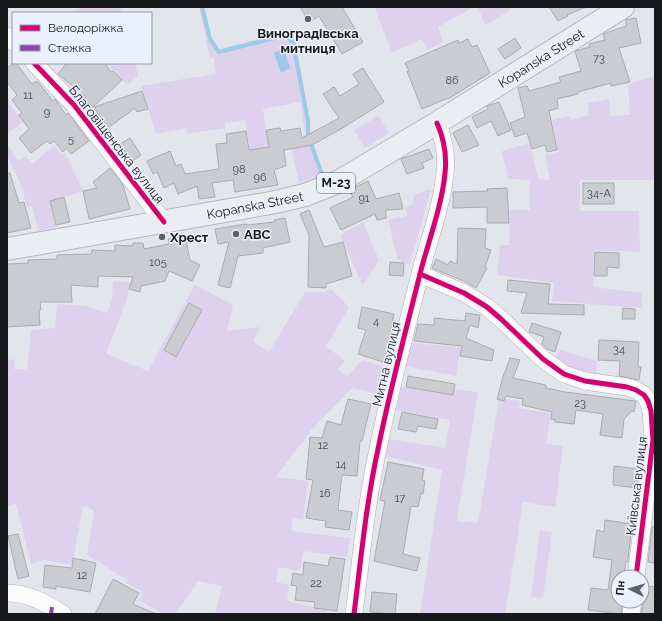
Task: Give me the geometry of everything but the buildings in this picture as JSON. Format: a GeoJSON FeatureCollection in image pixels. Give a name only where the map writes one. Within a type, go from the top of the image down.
{"type":"FeatureCollection","features":[{"type":"Feature","properties":{"kind":"highway","name":"Kopanska Street"},"geometry":{"type":"LineString","coordinates":[[7,249],[276,202],[306,195],[338,182],[437,123],[623,7]]}},
{"type":"Feature","properties":{"kind":"street","name":"Благовіщенська вулиця"},"geometry":{"type":"LineString","coordinates":[[35,64],[74,105],[164,222]]}},
{"type":"Feature","properties":{"kind":"street","name":"Митна вулиця"},"geometry":{"type":"LineString","coordinates":[[354,614],[372,479],[407,325],[445,173],[445,149],[437,123]]}},
{"type":"Feature","properties":{"kind":"street","name":"Київська вулиця"},"geometry":{"type":"LineString","coordinates":[[420,274],[464,293],[487,308],[501,319],[543,359],[564,374],[585,381],[627,387],[644,395],[648,401],[651,411],[653,440],[637,569]]}},
{"type":"Feature","properties":{"kind":"street"},"geometry":{"type":"LineString","coordinates":[[7,593],[31,596],[63,614]]}},
{"type":"Feature","properties":{"kind":"shaded area"},"geometry":{"type":"Polygon","coordinates":[[[83,7],[120,7],[122,12],[71,12],[83,7]]]}},
{"type":"Feature","properties":{"kind":"shaded area"},"geometry":{"type":"Polygon","coordinates":[[[199,7],[205,7],[212,39],[219,49],[289,31],[296,42],[309,121],[308,134],[324,174],[299,183],[292,149],[309,145],[305,133],[300,102],[263,109],[269,147],[250,150],[245,120],[225,123],[225,128],[187,134],[186,128],[156,134],[141,86],[216,74],[213,57],[210,58],[199,7]]]}},
{"type":"Feature","properties":{"kind":"shaded area"},"geometry":{"type":"Polygon","coordinates":[[[378,7],[474,7],[438,27],[443,42],[427,50],[422,39],[392,53],[375,9],[378,7]]]}},
{"type":"Feature","properties":{"kind":"shaded area"},"geometry":{"type":"Polygon","coordinates":[[[478,7],[510,7],[511,10],[485,25],[478,7]]]}},
{"type":"Feature","properties":{"kind":"shaded area"},"geometry":{"type":"Polygon","coordinates":[[[109,64],[135,64],[138,76],[127,85],[111,68],[109,64]]]}},
{"type":"Feature","properties":{"kind":"shaded area"},"geometry":{"type":"Polygon","coordinates":[[[655,76],[655,180],[580,180],[580,211],[639,211],[640,252],[594,250],[593,287],[641,293],[642,308],[552,301],[554,283],[497,275],[500,245],[509,245],[510,210],[530,210],[530,180],[508,179],[502,151],[530,143],[538,179],[550,180],[545,155],[558,152],[552,120],[569,116],[570,120],[589,115],[588,103],[609,99],[610,116],[630,115],[628,84],[655,76]]]}},
{"type":"Feature","properties":{"kind":"shaded area"},"geometry":{"type":"Polygon","coordinates":[[[7,100],[23,122],[7,134],[7,100]]]}},
{"type":"Feature","properties":{"kind":"shaded area"},"geometry":{"type":"Polygon","coordinates":[[[378,116],[389,133],[365,148],[354,130],[378,116]]]}},
{"type":"Feature","properties":{"kind":"shaded area"},"geometry":{"type":"Polygon","coordinates":[[[7,144],[18,161],[26,156],[32,164],[54,146],[62,155],[65,153],[83,191],[51,201],[57,227],[38,231],[32,206],[27,207],[21,185],[9,159],[7,160],[7,144]]]}},
{"type":"Feature","properties":{"kind":"shaded area"},"geometry":{"type":"Polygon","coordinates":[[[431,189],[410,264],[398,260],[388,220],[407,216],[405,208],[412,205],[414,195],[431,189]]]}},
{"type":"Feature","properties":{"kind":"shaded area"},"geometry":{"type":"Polygon","coordinates":[[[363,222],[379,260],[363,285],[340,235],[363,222]]]}},
{"type":"Feature","properties":{"kind":"shaded area"},"geometry":{"type":"Polygon","coordinates":[[[113,281],[131,283],[125,304],[106,354],[148,371],[195,285],[233,305],[227,331],[260,327],[253,342],[269,352],[305,292],[326,292],[330,288],[349,307],[326,347],[345,360],[338,369],[347,377],[362,360],[384,367],[378,394],[352,388],[312,429],[276,477],[308,481],[303,520],[293,518],[291,531],[350,538],[347,557],[304,551],[300,571],[278,567],[276,582],[289,585],[287,601],[327,610],[327,614],[215,614],[222,586],[198,581],[175,614],[163,614],[139,600],[144,593],[126,583],[128,580],[87,555],[94,510],[83,506],[72,565],[45,560],[31,564],[16,504],[7,506],[7,359],[14,360],[14,369],[27,369],[31,330],[55,328],[57,304],[86,306],[107,313],[112,300],[113,281]]]}},
{"type":"Feature","properties":{"kind":"shaded area"},"geometry":{"type":"Polygon","coordinates":[[[410,343],[461,347],[456,376],[405,366],[410,343]]]}},
{"type":"Feature","properties":{"kind":"shaded area"},"geometry":{"type":"Polygon","coordinates":[[[561,350],[597,361],[596,376],[574,371],[553,359],[561,350]]]}},
{"type":"Feature","properties":{"kind":"shaded area"},"geometry":{"type":"Polygon","coordinates":[[[401,387],[453,395],[454,389],[478,392],[457,521],[478,523],[499,398],[520,401],[519,408],[551,413],[546,444],[563,446],[555,507],[523,502],[505,614],[420,614],[442,470],[385,456],[389,439],[445,448],[450,420],[396,410],[401,387]]]}},
{"type":"Feature","properties":{"kind":"shaded area"},"geometry":{"type":"Polygon","coordinates":[[[540,530],[552,532],[543,598],[531,597],[540,530]]]}},
{"type":"Feature","properties":{"kind":"water"},"geometry":{"type":"Polygon","coordinates":[[[284,48],[290,68],[281,73],[274,53],[284,48]]]}},
{"type":"Feature","properties":{"kind":"waterway"},"geometry":{"type":"LineString","coordinates":[[202,7],[210,39],[219,52],[278,37],[287,37],[293,43],[308,121],[308,135],[323,177]]}},
{"type":"Feature","properties":{"kind":"marked path"},"geometry":{"type":"LineString","coordinates":[[51,614],[52,607]]}},
{"type":"Feature","properties":{"kind":"cycle path"},"geometry":{"type":"LineString","coordinates":[[35,64],[74,105],[164,222]]}},
{"type":"Feature","properties":{"kind":"cycle path"},"geometry":{"type":"LineString","coordinates":[[354,614],[367,511],[374,470],[393,382],[421,270],[438,210],[443,185],[446,167],[445,154],[443,141],[437,123]]}},
{"type":"Feature","properties":{"kind":"cycle path"},"geometry":{"type":"LineString","coordinates":[[420,274],[464,293],[487,307],[543,359],[564,374],[585,381],[627,387],[644,395],[648,401],[651,411],[653,440],[637,569]]}},
{"type":"Feature","properties":{"kind":"place","name":"Виноградівська митниця"},"geometry":{"type":"Point","coordinates":[308,19]}},
{"type":"Feature","properties":{"kind":"place","name":"ABC"},"geometry":{"type":"Point","coordinates":[236,234]}},
{"type":"Feature","properties":{"kind":"place","name":"Хрест"},"geometry":{"type":"Point","coordinates":[162,237]}}]}
